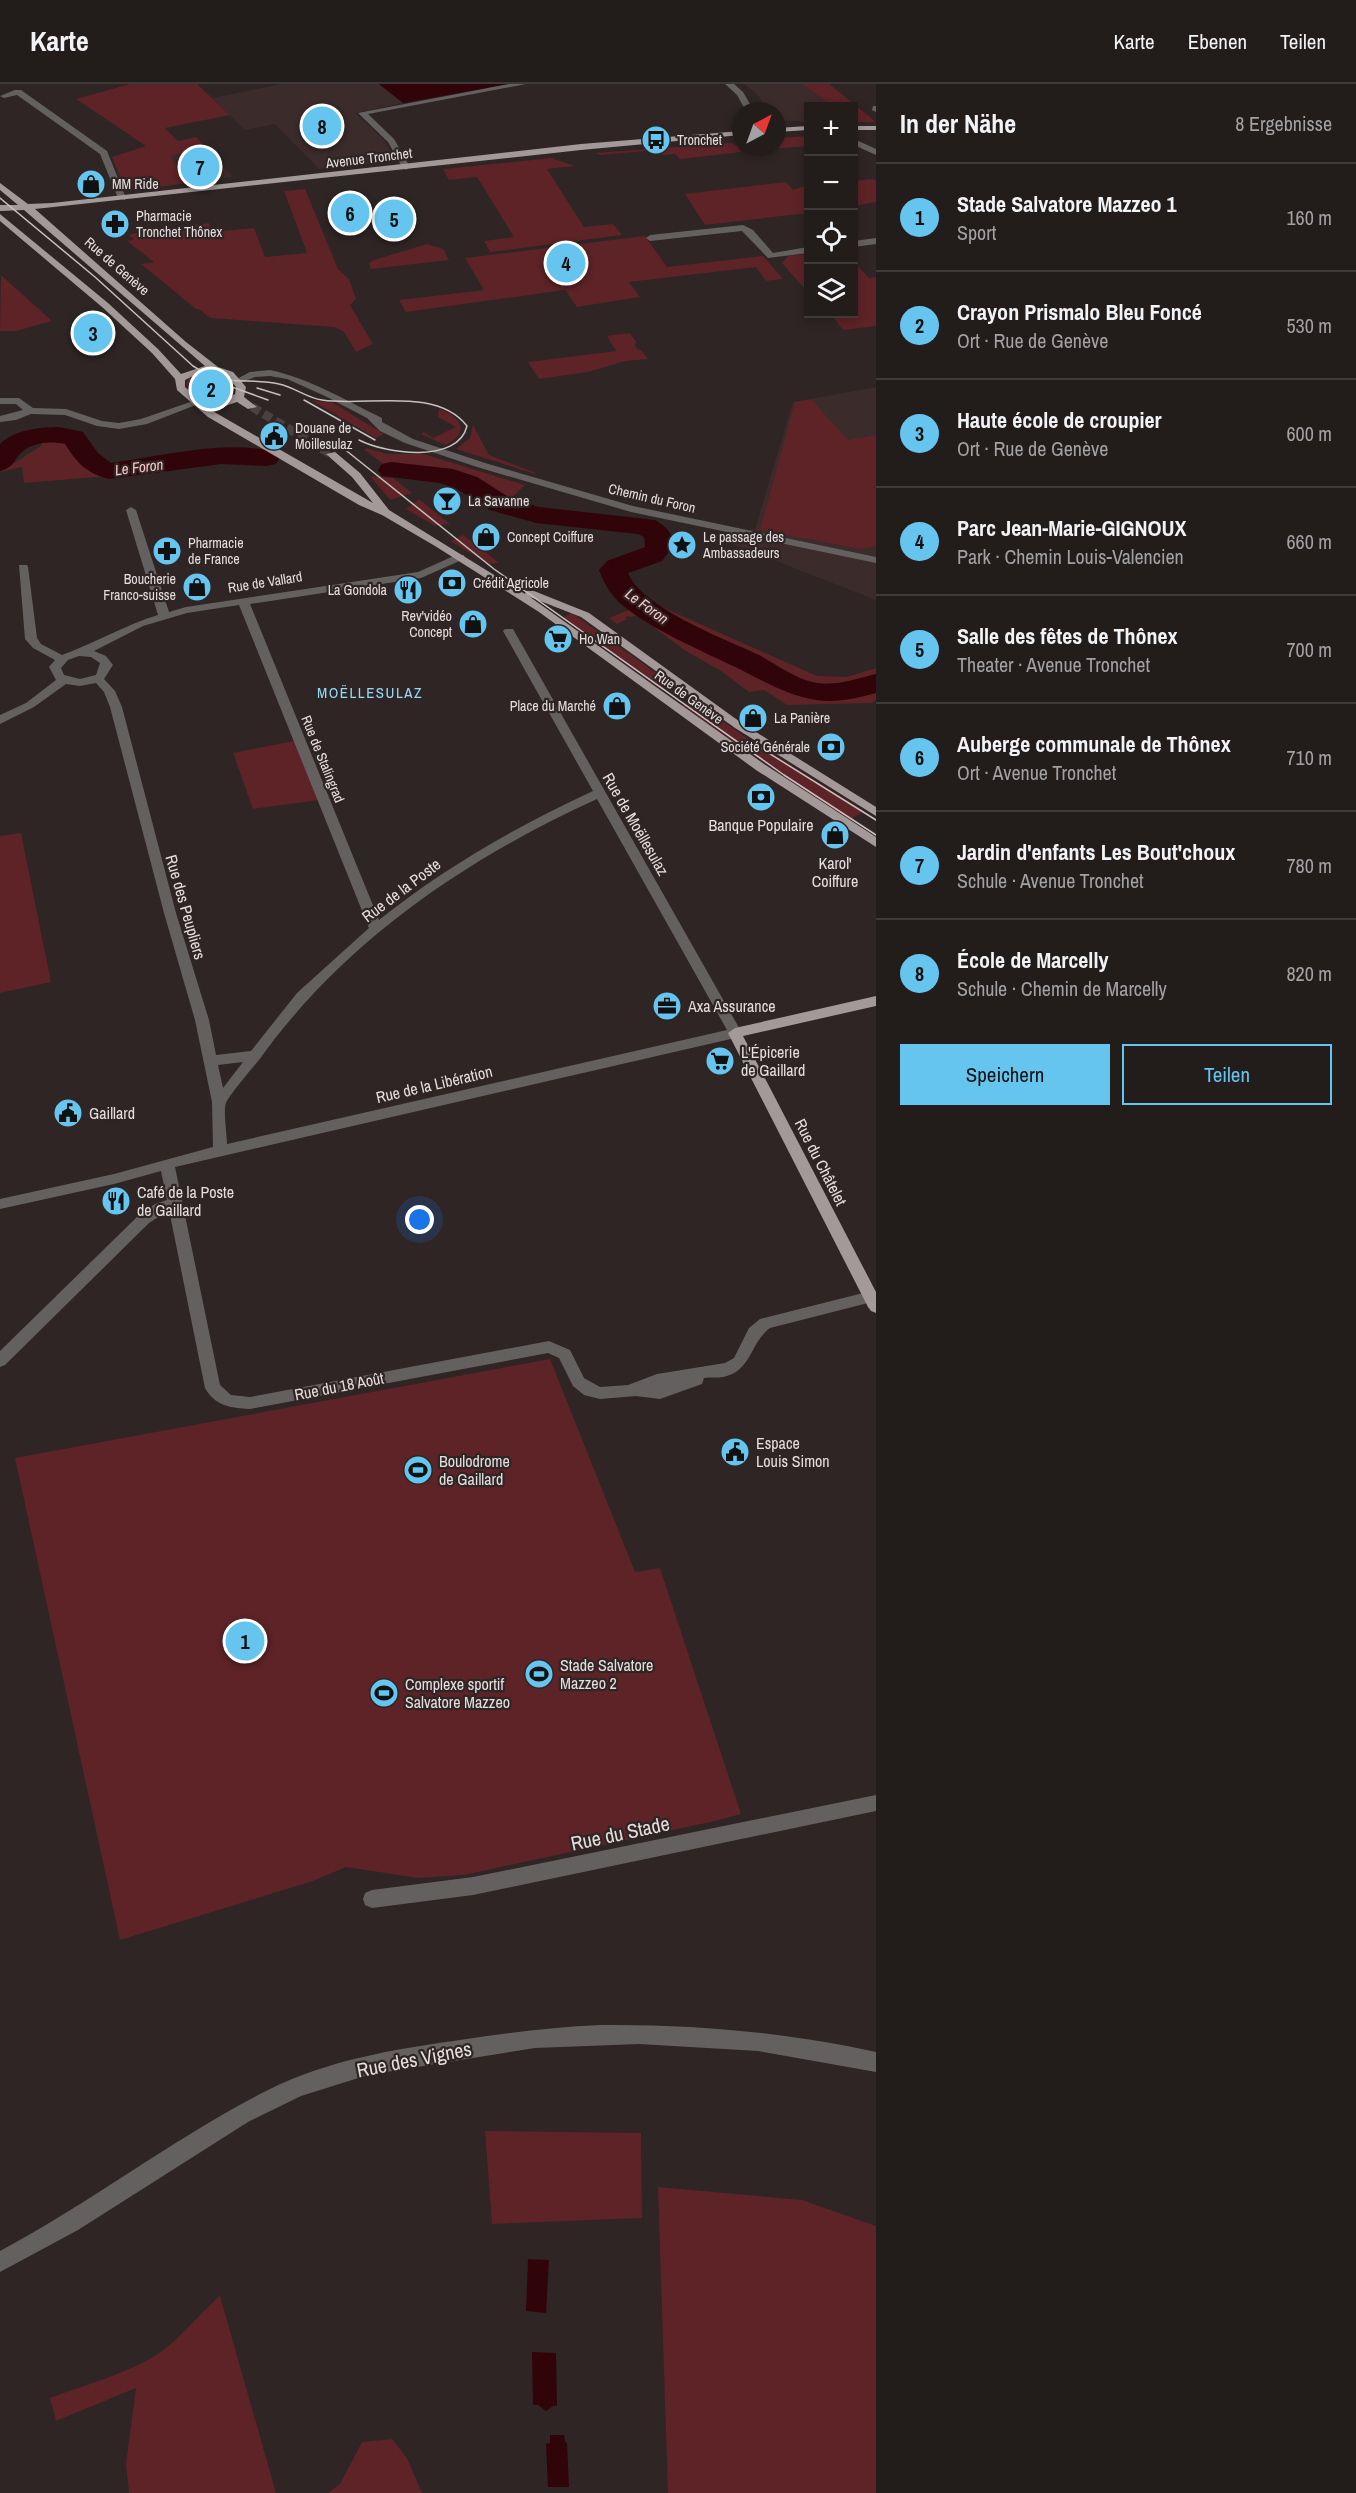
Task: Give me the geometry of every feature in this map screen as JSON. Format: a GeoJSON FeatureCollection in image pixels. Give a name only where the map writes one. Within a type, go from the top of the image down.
{"type":"FeatureCollection","features":[{"type":"Feature","properties":{"kind":"main road"},"geometry":{"type":"LineString","coordinates":[[786,129],[804,128]]}},
{"type":"Feature","properties":{"kind":"main road"},"geometry":{"type":"LineString","coordinates":[[858,128],[876,128]]}},
{"type":"Feature","properties":{"kind":"main road","name":"Avenue Tronchet"},"geometry":{"type":"LineString","coordinates":[[0,208],[78,203],[732,134]]}},
{"type":"Feature","properties":{"kind":"main road","name":"Rue de Genève"},"geometry":{"type":"LineString","coordinates":[[0,186],[49,225],[183,344],[238,381]]}},
{"type":"Feature","properties":{"kind":"main road"},"geometry":{"type":"LineString","coordinates":[[49,225],[59,212],[78,203]]}},
{"type":"Feature","properties":{"kind":"main road","name":"Rue de Genève"},"geometry":{"type":"LineString","coordinates":[[0,217],[105,305],[155,351],[180,379],[180,388],[196,403],[296,464],[386,513],[530,597],[760,767],[876,843]]}},
{"type":"Feature","properties":{"kind":"main road"},"geometry":{"type":"LineString","coordinates":[[180,379],[195,371],[219,370]]}},
{"type":"Feature","properties":{"kind":"main road"},"geometry":{"type":"LineString","coordinates":[[196,403],[216,405],[237,397],[242,390],[238,381]]}},
{"type":"Feature","properties":{"kind":"main road"},"geometry":{"type":"LineString","coordinates":[[237,397],[252,407]]}},
{"type":"Feature","properties":{"kind":"main road","name":"Rue de Genève"},"geometry":{"type":"LineString","coordinates":[[331,454],[352,471],[386,513]]}},
{"type":"Feature","properties":{"kind":"main road"},"geometry":{"type":"LineString","coordinates":[[332,484],[352,471]]}},
{"type":"Feature","properties":{"kind":"main road","name":"Rue de Genève"},"geometry":{"type":"LineString","coordinates":[[530,597],[585,615],[739,726],[876,812]]}},
{"type":"Feature","properties":{"kind":"main road","name":"Rue de la Libération"},"geometry":{"type":"LineString","coordinates":[[735,1033],[876,1001]]}},
{"type":"Feature","properties":{"kind":"main road","name":"Rue du Châtelet"},"geometry":{"type":"LineString","coordinates":[[735,1033],[873,1302]]}},
{"type":"Feature","properties":{"kind":"street"},"geometry":{"type":"LineString","coordinates":[[406,167],[391,141],[362,113],[519,84]]}},
{"type":"Feature","properties":{"kind":"street"},"geometry":{"type":"LineString","coordinates":[[729,84],[745,102]]}},
{"type":"Feature","properties":{"kind":"street"},"geometry":{"type":"LineString","coordinates":[[4,96],[18,92],[104,153],[122,198]]}},
{"type":"Feature","properties":{"kind":"street"},"geometry":{"type":"LineString","coordinates":[[858,144],[876,152]]}},
{"type":"Feature","properties":{"kind":"street"},"geometry":{"type":"LineString","coordinates":[[650,238],[735,227],[750,232],[771,256],[804,251]]}},
{"type":"Feature","properties":{"kind":"street"},"geometry":{"type":"LineString","coordinates":[[858,243],[876,241]]}},
{"type":"Feature","properties":{"kind":"street","name":"Chemin du Foron"},"geometry":{"type":"LineString","coordinates":[[219,370],[275,368],[291,371],[314,380],[343,401],[371,417],[392,434],[426,447],[631,509],[876,560]]}},
{"type":"Feature","properties":{"kind":"street","name":"Chemin du Foron"},"geometry":{"type":"LineString","coordinates":[[238,381],[256,375],[283,375],[343,401]]}},
{"type":"Feature","properties":{"kind":"street"},"geometry":{"type":"LineString","coordinates":[[0,401],[19,401],[30,411]]}},
{"type":"Feature","properties":{"kind":"street"},"geometry":{"type":"LineString","coordinates":[[0,418],[12,418],[30,411],[66,412],[101,424],[119,426],[143,422],[196,403]]}},
{"type":"Feature","properties":{"kind":"street"},"geometry":{"type":"LineString","coordinates":[[131,510],[164,615]]}},
{"type":"Feature","properties":{"kind":"street","name":"Rue de Vallard"},"geometry":{"type":"LineString","coordinates":[[62,659],[127,629],[164,615],[421,575],[460,557]]}},
{"type":"Feature","properties":{"kind":"street"},"geometry":{"type":"LineString","coordinates":[[23,567],[31,639],[37,646],[62,659],[55,669],[57,675],[64,680],[80,683],[97,678],[105,671],[106,662],[98,656],[79,653]]}},
{"type":"Feature","properties":{"kind":"street","name":"Rue de Stalingrad"},"geometry":{"type":"LineString","coordinates":[[243,601],[376,929]]}},
{"type":"Feature","properties":{"kind":"street","name":"Rue de Moëllesulaz"},"geometry":{"type":"LineString","coordinates":[[508,631],[735,1033]]}},
{"type":"Feature","properties":{"kind":"street","name":"Rue des Peupliers"},"geometry":{"type":"LineString","coordinates":[[97,678],[109,691],[116,707],[167,902],[202,1020],[219,1102],[220,1152]]}},
{"type":"Feature","properties":{"kind":"street"},"geometry":{"type":"LineString","coordinates":[[0,720],[30,705],[64,680]]}},
{"type":"Feature","properties":{"kind":"street","name":"Rue de la Poste"},"geometry":{"type":"LineString","coordinates":[[219,1102],[293,1005],[376,929],[429,888],[509,837],[599,793]]}},
{"type":"Feature","properties":{"kind":"street","name":"Rue de la Libération"},"geometry":{"type":"LineString","coordinates":[[0,1204],[735,1033]]}},
{"type":"Feature","properties":{"kind":"street"},"geometry":{"type":"LineString","coordinates":[[210,1060],[255,1055]]}},
{"type":"Feature","properties":{"kind":"street","name":"Rue du 18 Août"},"geometry":{"type":"LineString","coordinates":[[167,1165],[213,1388],[226,1401],[249,1403],[549,1347],[564,1354],[578,1382],[590,1391],[607,1394],[634,1389],[652,1394],[665,1392],[738,1365],[754,1332],[765,1323],[873,1302]]}},
{"type":"Feature","properties":{"kind":"street"},"geometry":{"type":"LineString","coordinates":[[0,1361],[144,1219],[160,1208],[176,1202]]}},
{"type":"Feature","properties":{"kind":"street","name":"Rue du Stade"},"geometry":{"type":"LineString","coordinates":[[372,1899],[473,1886],[876,1803]]}},
{"type":"Feature","properties":{"kind":"street","name":"Rue des Vignes"},"geometry":{"type":"LineString","coordinates":[[0,2262],[83,2217],[199,2141],[278,2096],[314,2082],[362,2068],[428,2054],[510,2042],[558,2036],[624,2034],[679,2034],[761,2041],[807,2047],[876,2062]]}},
{"type":"Feature","properties":{"kind":"shaded area"},"geometry":{"type":"Polygon","coordinates":[[[130,84],[197,84],[230,115],[165,128],[178,141],[196,137],[208,150],[170,156],[188,183],[134,190],[124,187],[112,157],[146,146],[76,99],[130,84]]]}},
{"type":"Feature","properties":{"kind":"shaded area"},"geometry":{"type":"Polygon","coordinates":[[[281,84],[379,84],[403,103],[355,113],[384,140],[396,161],[319,169],[275,124],[245,130],[213,98],[281,84]]]}},
{"type":"Feature","properties":{"kind":"shaded area"},"geometry":{"type":"Polygon","coordinates":[[[379,84],[509,84],[403,103],[379,84]]]}},
{"type":"Feature","properties":{"kind":"shaded area"},"geometry":{"type":"Polygon","coordinates":[[[744,84],[802,84],[827,102],[804,102],[804,122],[786,120],[786,102],[762,102],[758,95],[744,84]]]}},
{"type":"Feature","properties":{"kind":"shaded area"},"geometry":{"type":"Polygon","coordinates":[[[802,84],[829,84],[851,102],[827,102],[802,84]]]}},
{"type":"Feature","properties":{"kind":"shaded area"},"geometry":{"type":"Polygon","coordinates":[[[858,107],[876,122],[858,122],[858,107]]]}},
{"type":"Feature","properties":{"kind":"shaded area"},"geometry":{"type":"Polygon","coordinates":[[[804,136],[804,146],[786,148],[786,137],[804,136]]]}},
{"type":"Feature","properties":{"kind":"shaded area"},"geometry":{"type":"Polygon","coordinates":[[[732,143],[732,153],[680,159],[675,154],[664,155],[645,151],[601,155],[595,153],[732,143]]]}},
{"type":"Feature","properties":{"kind":"shaded area"},"geometry":{"type":"Polygon","coordinates":[[[208,150],[233,177],[188,183],[170,156],[208,150]]]}},
{"type":"Feature","properties":{"kind":"shaded area"},"geometry":{"type":"Polygon","coordinates":[[[551,158],[575,166],[547,169],[584,227],[613,224],[622,235],[490,252],[484,241],[514,237],[477,177],[449,180],[443,169],[551,158]]]}},
{"type":"Feature","properties":{"kind":"shaded area"},"geometry":{"type":"Polygon","coordinates":[[[876,180],[876,202],[858,205],[858,181],[876,180]]]}},
{"type":"Feature","properties":{"kind":"shaded area"},"geometry":{"type":"Polygon","coordinates":[[[786,182],[793,190],[804,186],[804,213],[705,225],[685,194],[786,182]]]}},
{"type":"Feature","properties":{"kind":"shaded area"},"geometry":{"type":"Polygon","coordinates":[[[305,189],[338,269],[349,279],[356,299],[350,305],[373,344],[356,352],[344,332],[335,327],[210,318],[141,264],[154,262],[127,241],[134,239],[129,235],[142,231],[209,223],[212,232],[254,228],[265,257],[307,253],[284,191],[305,189]]]}},
{"type":"Feature","properties":{"kind":"shaded area"},"geometry":{"type":"Polygon","coordinates":[[[645,236],[667,267],[763,256],[783,279],[766,281],[756,267],[629,282],[640,297],[577,307],[565,290],[406,312],[399,300],[484,290],[465,258],[645,236]]]}},
{"type":"Feature","properties":{"kind":"shaded area"},"geometry":{"type":"Polygon","coordinates":[[[427,244],[443,249],[449,260],[371,269],[369,263],[374,260],[427,244]]]}},
{"type":"Feature","properties":{"kind":"shaded area"},"geometry":{"type":"Polygon","coordinates":[[[804,254],[804,288],[782,263],[788,256],[804,254]]]}},
{"type":"Feature","properties":{"kind":"shaded area"},"geometry":{"type":"Polygon","coordinates":[[[858,266],[869,278],[876,277],[876,326],[843,330],[834,318],[858,318],[858,266]]]}},
{"type":"Feature","properties":{"kind":"shaded area"},"geometry":{"type":"Polygon","coordinates":[[[1,275],[52,321],[16,331],[0,331],[1,275]]]}},
{"type":"Feature","properties":{"kind":"shaded area"},"geometry":{"type":"Polygon","coordinates":[[[630,333],[637,343],[634,344],[638,350],[641,350],[648,359],[625,361],[588,372],[539,379],[528,362],[616,351],[607,336],[630,333]]]}},
{"type":"Feature","properties":{"kind":"shaded area"},"geometry":{"type":"Polygon","coordinates":[[[192,376],[232,395],[213,401],[201,398],[186,386],[187,379],[192,376]]]}},
{"type":"Feature","properties":{"kind":"shaded area"},"geometry":{"type":"Polygon","coordinates":[[[876,387],[876,600],[712,536],[755,529],[793,402],[876,387]]]}},
{"type":"Feature","properties":{"kind":"shaded area"},"geometry":{"type":"Polygon","coordinates":[[[811,399],[848,440],[876,435],[876,546],[861,549],[760,530],[795,402],[811,399]]]}},
{"type":"Feature","properties":{"kind":"shaded area"},"geometry":{"type":"Polygon","coordinates":[[[311,400],[333,403],[384,434],[376,438],[311,400]]]}},
{"type":"Feature","properties":{"kind":"shaded area"},"geometry":{"type":"Polygon","coordinates":[[[439,409],[453,416],[458,421],[461,430],[453,440],[445,445],[421,434],[424,432],[433,438],[456,427],[438,417],[439,409]]]}},
{"type":"Feature","properties":{"kind":"shaded area"},"geometry":{"type":"Polygon","coordinates":[[[473,425],[489,455],[536,473],[456,449],[470,438],[473,425]]]}},
{"type":"Feature","properties":{"kind":"shaded area"},"geometry":{"type":"Polygon","coordinates":[[[54,439],[69,443],[78,457],[90,467],[121,475],[24,483],[22,467],[0,472],[41,446],[42,443],[54,439]]]}},
{"type":"Feature","properties":{"kind":"shaded area"},"geometry":{"type":"Polygon","coordinates":[[[366,448],[387,454],[424,454],[525,485],[508,501],[451,474],[386,466],[365,450],[366,448]]]}},
{"type":"Feature","properties":{"kind":"shaded area"},"geometry":{"type":"Polygon","coordinates":[[[370,476],[393,478],[412,493],[390,500],[370,476]]]}},
{"type":"Feature","properties":{"kind":"shaded area"},"geometry":{"type":"Polygon","coordinates":[[[419,499],[450,524],[435,526],[406,509],[419,499]]]}},
{"type":"Feature","properties":{"kind":"shaded area"},"geometry":{"type":"Polygon","coordinates":[[[463,535],[499,563],[489,564],[450,541],[463,535]]]}},
{"type":"Feature","properties":{"kind":"shaded area"},"geometry":{"type":"Polygon","coordinates":[[[635,595],[817,676],[847,677],[876,668],[876,701],[787,705],[764,690],[749,692],[721,671],[684,650],[638,615],[625,617],[627,619],[617,624],[609,618],[633,608],[625,601],[635,595]]]}},
{"type":"Feature","properties":{"kind":"shaded area"},"geometry":{"type":"Polygon","coordinates":[[[572,613],[673,685],[662,690],[562,618],[572,613]]]}},
{"type":"Feature","properties":{"kind":"shaded area"},"geometry":{"type":"Polygon","coordinates":[[[693,700],[744,736],[864,811],[850,820],[682,705],[693,700]]]}},
{"type":"Feature","properties":{"kind":"shaded area"},"geometry":{"type":"Polygon","coordinates":[[[294,741],[319,800],[253,809],[233,753],[294,741]]]}},
{"type":"Feature","properties":{"kind":"shaded area"},"geometry":{"type":"Polygon","coordinates":[[[21,833],[51,982],[0,993],[0,836],[21,833]]]}},
{"type":"Feature","properties":{"kind":"shaded area","name":"Complexe sportif Salvatore Mazzeo"},"geometry":{"type":"Polygon","coordinates":[[[550,1359],[635,1572],[660,1568],[741,1814],[464,1875],[418,1878],[346,1867],[313,1881],[120,1940],[15,1458],[550,1359]]]}},
{"type":"Feature","properties":{"kind":"shaded area"},"geometry":{"type":"Polygon","coordinates":[[[485,2131],[641,2133],[642,2218],[492,2224],[485,2131]]]}},
{"type":"Feature","properties":{"kind":"shaded area"},"geometry":{"type":"Polygon","coordinates":[[[658,2187],[802,2200],[876,2226],[876,2493],[668,2493],[658,2187]]]}},
{"type":"Feature","properties":{"kind":"shaded area"},"geometry":{"type":"Polygon","coordinates":[[[528,2259],[549,2260],[546,2313],[526,2311],[528,2259]]]}},
{"type":"Feature","properties":{"kind":"shaded area"},"geometry":{"type":"Polygon","coordinates":[[[220,2296],[276,2493],[129,2493],[126,2464],[136,2388],[56,2421],[50,2398],[112,2376],[158,2354],[220,2296]]]}},
{"type":"Feature","properties":{"kind":"shaded area"},"geometry":{"type":"Polygon","coordinates":[[[532,2352],[556,2353],[557,2406],[546,2411],[538,2405],[533,2405],[532,2352]]]}},
{"type":"Feature","properties":{"kind":"shaded area"},"geometry":{"type":"Polygon","coordinates":[[[550,2435],[564,2435],[567,2443],[569,2487],[548,2487],[546,2444],[550,2443],[550,2435]]]}},
{"type":"Feature","properties":{"kind":"shaded area"},"geometry":{"type":"Polygon","coordinates":[[[392,2439],[407,2458],[422,2493],[328,2493],[340,2484],[362,2442],[392,2439]]]}},
{"type":"Feature","properties":{"kind":"waterway","name":"Le Foron"},"geometry":{"type":"LineString","coordinates":[[0,463],[10,449],[18,443],[42,435],[74,438],[97,467],[109,471],[221,456],[267,458]]}},
{"type":"Feature","properties":{"kind":"waterway","name":"Le Foron"},"geometry":{"type":"LineString","coordinates":[[391,470],[444,475],[467,483],[500,504],[536,515],[645,526],[657,533],[660,545],[657,552],[613,570],[618,583],[648,610],[692,635],[800,688],[835,692],[876,683]]}},
{"type":"Feature","properties":{"kind":"tunnel"},"geometry":{"type":"LineString","coordinates":[[252,407],[331,454]]}},
{"type":"Feature","properties":{"kind":"tram line"},"geometry":{"type":"LineString","coordinates":[[0,198],[95,277],[193,366],[210,376]]}},
{"type":"Feature","properties":{"kind":"tram line"},"geometry":{"type":"LineString","coordinates":[[206,375],[210,376]]}},
{"type":"Feature","properties":{"kind":"tram line"},"geometry":{"type":"LineString","coordinates":[[210,376],[233,381],[279,384],[322,400],[419,402],[437,406],[454,414],[467,426],[461,438],[450,446],[436,451],[403,452],[359,440]]}},
{"type":"Feature","properties":{"kind":"tram line"},"geometry":{"type":"LineString","coordinates":[[232,387],[268,400]]}},
{"type":"Feature","properties":{"kind":"tram line"},"geometry":{"type":"LineString","coordinates":[[257,388],[280,395]]}},
{"type":"Feature","properties":{"kind":"tram line"},"geometry":{"type":"LineString","coordinates":[[304,400],[375,440]]}},
{"type":"Feature","properties":{"kind":"tram line"},"geometry":{"type":"LineString","coordinates":[[343,448],[494,569],[784,775],[876,835]]}},
{"type":"Feature","properties":{"kind":"tram line"},"geometry":{"type":"LineString","coordinates":[[759,747],[876,820]]}},
{"type":"Feature","properties":{"kind":"place","name":"École de Marcelly"},"geometry":{"type":"Point","coordinates":[322,126]}},
{"type":"Feature","properties":{"kind":"place","name":"Tronchet"},"geometry":{"type":"Point","coordinates":[656,140]}},
{"type":"Feature","properties":{"kind":"place","name":"Jardin d'enfants Les Bout'choux"},"geometry":{"type":"Point","coordinates":[200,167]}},
{"type":"Feature","properties":{"kind":"place","name":"MM Ride"},"geometry":{"type":"Point","coordinates":[91,184]}},
{"type":"Feature","properties":{"kind":"place","name":"Auberge communale de Thônex"},"geometry":{"type":"Point","coordinates":[350,213]}},
{"type":"Feature","properties":{"kind":"place","name":"Salle des fêtes de Thônex"},"geometry":{"type":"Point","coordinates":[394,219]}},
{"type":"Feature","properties":{"kind":"place","name":"Pharmacie Tronchet Thônex"},"geometry":{"type":"Point","coordinates":[115,224]}},
{"type":"Feature","properties":{"kind":"place","name":"Parc Jean-Marie-GIGNOUX"},"geometry":{"type":"Point","coordinates":[566,263]}},
{"type":"Feature","properties":{"kind":"place","name":"Haute école de croupier"},"geometry":{"type":"Point","coordinates":[93,333]}},
{"type":"Feature","properties":{"kind":"place","name":"Crayon Prismalo Bleu Foncé"},"geometry":{"type":"Point","coordinates":[211,389]}},
{"type":"Feature","properties":{"kind":"place","name":"Douane de Moillesulaz"},"geometry":{"type":"Point","coordinates":[274,436]}},
{"type":"Feature","properties":{"kind":"place","name":"La Savanne"},"geometry":{"type":"Point","coordinates":[447,501]}},
{"type":"Feature","properties":{"kind":"place","name":"Concept Coiffure"},"geometry":{"type":"Point","coordinates":[486,537]}},
{"type":"Feature","properties":{"kind":"place","name":"Le passage des Ambassadeurs"},"geometry":{"type":"Point","coordinates":[682,545]}},
{"type":"Feature","properties":{"kind":"place","name":"Pharmacie de France"},"geometry":{"type":"Point","coordinates":[167,551]}},
{"type":"Feature","properties":{"kind":"place","name":"Crédit Agricole"},"geometry":{"type":"Point","coordinates":[452,583]}},
{"type":"Feature","properties":{"kind":"place","name":"Boucherie Franco-suisse"},"geometry":{"type":"Point","coordinates":[197,587]}},
{"type":"Feature","properties":{"kind":"place","name":"La Gondola"},"geometry":{"type":"Point","coordinates":[408,590]}},
{"type":"Feature","properties":{"kind":"place","name":"Rev'vidéo Concept"},"geometry":{"type":"Point","coordinates":[473,624]}},
{"type":"Feature","properties":{"kind":"place","name":"Ho Wan"},"geometry":{"type":"Point","coordinates":[558,639]}},
{"type":"Feature","properties":{"kind":"place","name":"Place du Marché"},"geometry":{"type":"Point","coordinates":[617,706]}},
{"type":"Feature","properties":{"kind":"place","name":"La Panière"},"geometry":{"type":"Point","coordinates":[753,718]}},
{"type":"Feature","properties":{"kind":"place","name":"Société Générale"},"geometry":{"type":"Point","coordinates":[831,747]}},
{"type":"Feature","properties":{"kind":"place","name":"Banque Populaire"},"geometry":{"type":"Point","coordinates":[761,797]}},
{"type":"Feature","properties":{"kind":"place","name":"Karol' Coiffure"},"geometry":{"type":"Point","coordinates":[835,835]}},
{"type":"Feature","properties":{"kind":"place","name":"Axa Assurance"},"geometry":{"type":"Point","coordinates":[667,1006]}},
{"type":"Feature","properties":{"kind":"place","name":"L'Épicerie de Gaillard"},"geometry":{"type":"Point","coordinates":[720,1061]}},
{"type":"Feature","properties":{"kind":"place","name":"Gaillard"},"geometry":{"type":"Point","coordinates":[68,1113]}},
{"type":"Feature","properties":{"kind":"place","name":"Café de la Poste de Gaillard"},"geometry":{"type":"Point","coordinates":[116,1201]}},
{"type":"Feature","properties":{"kind":"place","name":"Espace Louis Simon"},"geometry":{"type":"Point","coordinates":[735,1452]}},
{"type":"Feature","properties":{"kind":"place","name":"Boulodrome de Gaillard"},"geometry":{"type":"Point","coordinates":[418,1470]}},
{"type":"Feature","properties":{"kind":"place","name":"Stade Salvatore Mazzeo 1"},"geometry":{"type":"Point","coordinates":[245,1641]}},
{"type":"Feature","properties":{"kind":"place","name":"Stade Salvatore Mazzeo 2"},"geometry":{"type":"Point","coordinates":[539,1674]}},
{"type":"Feature","properties":{"kind":"place","name":"Complexe sportif Salvatore Mazzeo"},"geometry":{"type":"Point","coordinates":[384,1693]}},
{"type":"Feature","properties":{"kind":"district","name":"MOËLLESULAZ"},"geometry":{"type":"Point","coordinates":[370,692]}}]}
